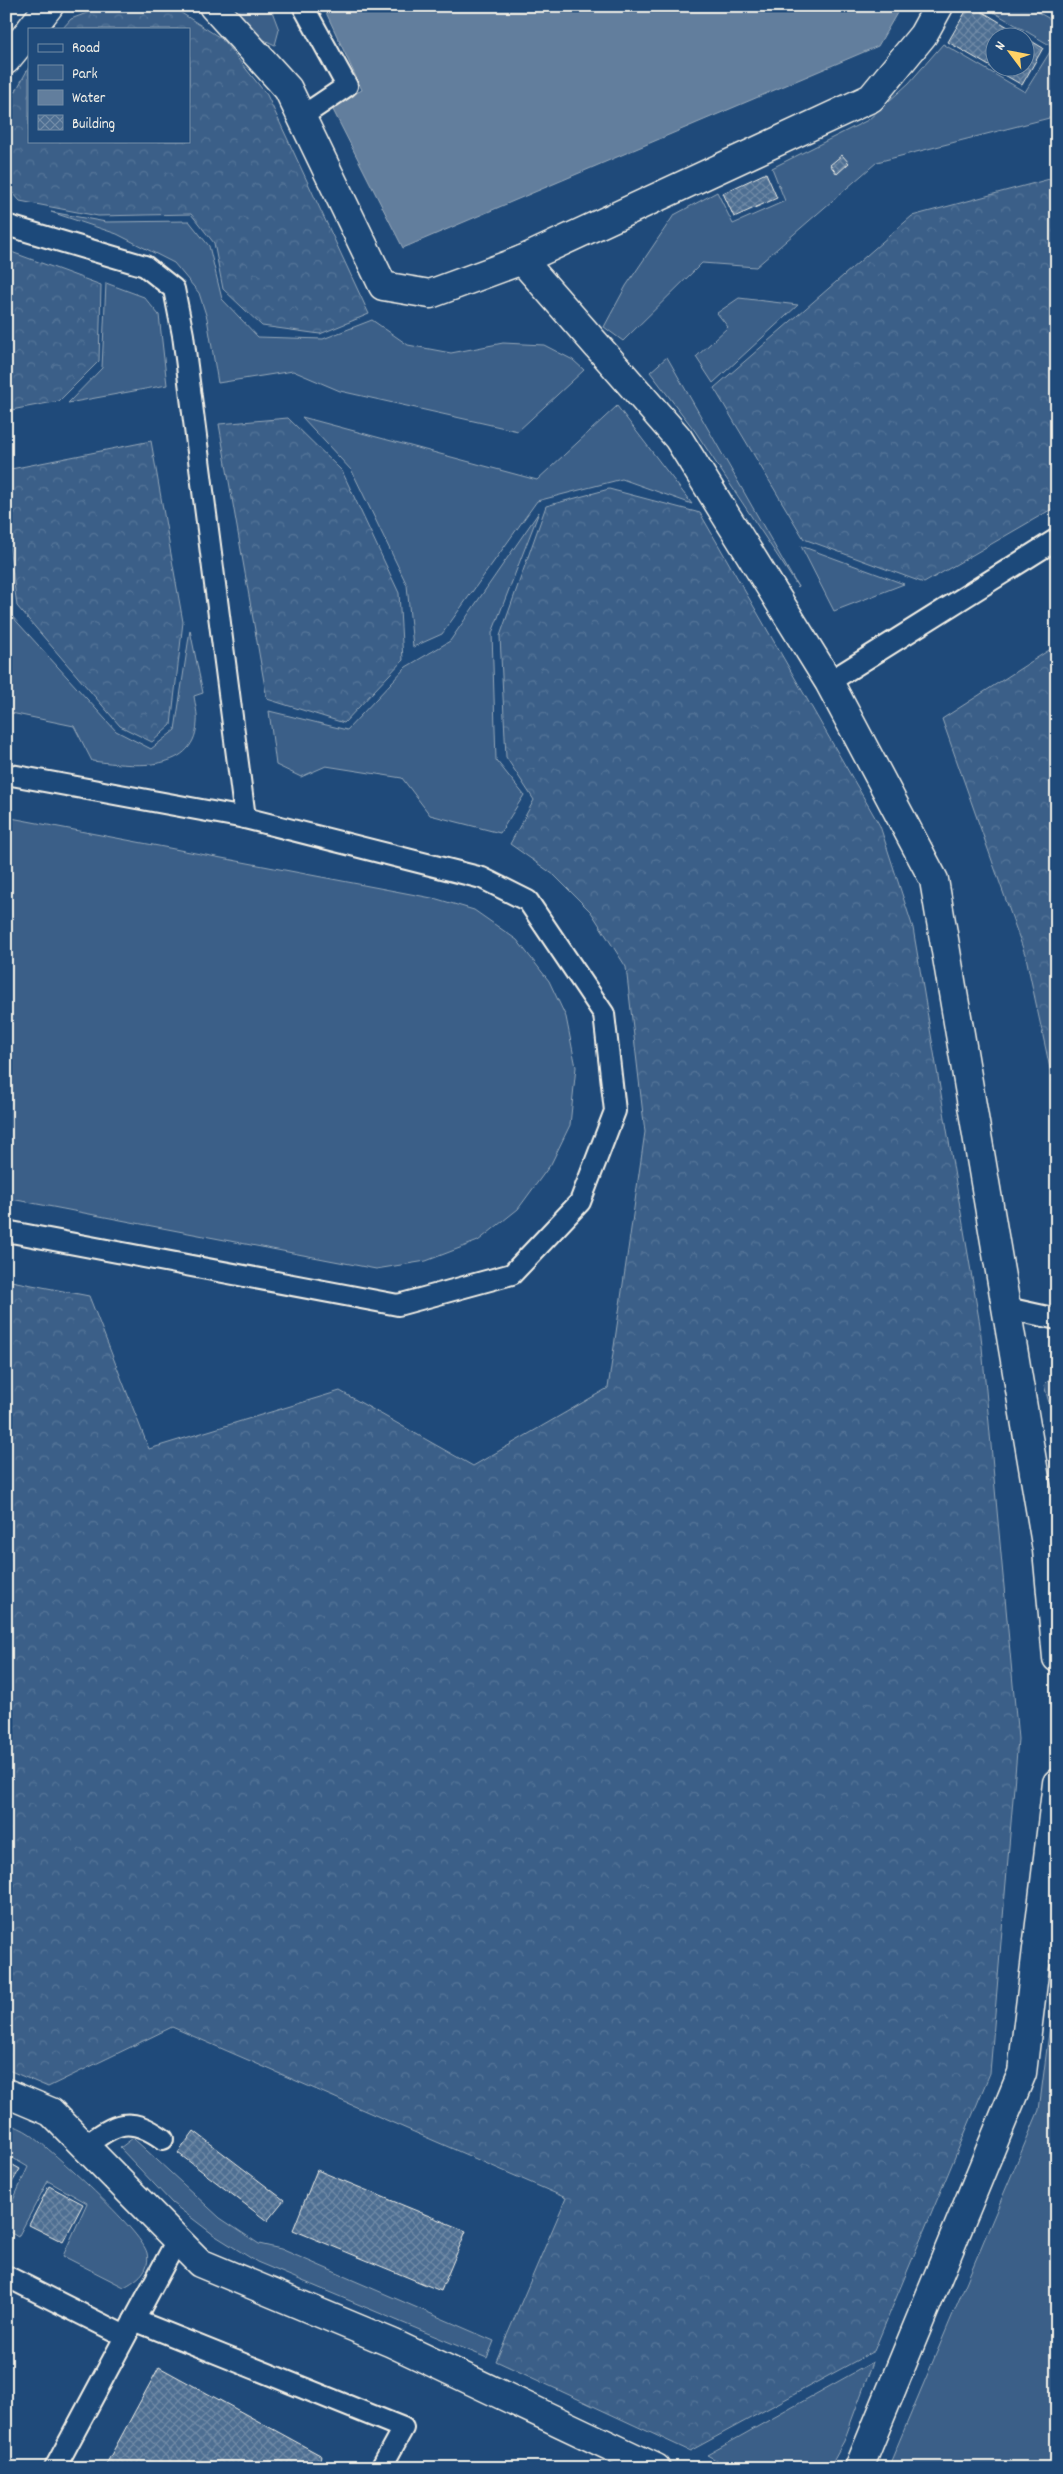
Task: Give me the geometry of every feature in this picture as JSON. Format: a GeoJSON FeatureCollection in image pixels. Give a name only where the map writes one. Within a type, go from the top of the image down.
{"type":"FeatureCollection","features":[{"type":"Feature","properties":{"kind":"street"},"geometry":{"type":"LineString","coordinates":[[32,28],[49,6]]}},
{"type":"Feature","properties":{"kind":"street"},"geometry":{"type":"LineString","coordinates":[[213,6],[288,89],[383,286],[430,294],[522,260],[872,98],[923,35],[939,6]]}},
{"type":"Feature","properties":{"kind":"street"},"geometry":{"type":"LineString","coordinates":[[6,60],[28,32]]}},
{"type":"Feature","properties":{"kind":"street"},"geometry":{"type":"LineString","coordinates":[[522,260],[678,438],[829,682],[934,880],[1048,1550],[1057,1658]]}},
{"type":"Feature","properties":{"kind":"street"},"geometry":{"type":"LineString","coordinates":[[859,2468],[1022,2073],[1057,1783]]}},
{"type":"Feature","properties":{"kind":"street"},"geometry":{"type":"LineString","coordinates":[[6,2093],[51,2112],[200,2264],[392,2343],[656,2468]]}},
{"type":"Feature","properties":{"kind":"lane"},"geometry":{"type":"LineString","coordinates":[[301,117],[347,86],[303,6]]}},
{"type":"Feature","properties":{"kind":"lane"},"geometry":{"type":"LineString","coordinates":[[6,225],[145,266],[174,289],[183,335],[245,818]]}},
{"type":"Feature","properties":{"kind":"lane"},"geometry":{"type":"LineString","coordinates":[[829,682],[1057,539]]}},
{"type":"Feature","properties":{"kind":"lane"},"geometry":{"type":"LineString","coordinates":[[6,774],[245,818],[482,878],[528,901],[604,1014],[615,1111],[580,1202],[512,1274],[398,1305],[6,1231]]}},
{"type":"Feature","properties":{"kind":"lane"},"geometry":{"type":"LineString","coordinates":[[1007,1308],[1057,1319]]}},
{"type":"Feature","properties":{"kind":"lane"},"geometry":{"type":"LineString","coordinates":[[85,2146],[110,2127],[130,2124],[150,2129],[163,2139]]}},
{"type":"Feature","properties":{"kind":"lane"},"geometry":{"type":"LineString","coordinates":[[55,2468],[177,2240]]}},
{"type":"Feature","properties":{"kind":"lane"},"geometry":{"type":"LineString","coordinates":[[6,2276],[130,2328],[403,2428],[381,2468]]}},
{"type":"Feature","properties":{"kind":"green space"},"geometry":{"type":"Polygon","coordinates":[[[105,6],[172,7],[222,39],[267,95],[369,314],[320,334],[262,326],[223,289],[214,243],[191,214],[98,216],[20,201],[6,185],[6,109],[28,69],[28,142],[190,142],[190,28],[63,28],[71,19],[105,6]]]}},
{"type":"Feature","properties":{"kind":"green space"},"geometry":{"type":"Polygon","coordinates":[[[226,6],[270,6],[279,30],[275,45],[258,37],[226,6]]]}},
{"type":"Feature","properties":{"kind":"green space"},"geometry":{"type":"Polygon","coordinates":[[[983,6],[1027,6],[1057,23],[1057,116],[877,162],[756,267],[702,263],[623,341],[604,327],[626,286],[674,215],[717,192],[733,224],[785,201],[772,168],[868,120],[909,83],[943,44],[986,69],[986,78],[1001,78],[1025,92],[1034,78],[1036,78],[1036,74],[1053,47],[1036,37],[1036,28],[1021,28],[983,6]]]}},
{"type":"Feature","properties":{"kind":"green space"},"geometry":{"type":"Polygon","coordinates":[[[1057,177],[1057,506],[924,583],[804,539],[714,388],[912,216],[1057,177]]]}},
{"type":"Feature","properties":{"kind":"green space"},"geometry":{"type":"Polygon","coordinates":[[[51,212],[106,222],[189,221],[209,246],[222,299],[258,337],[323,339],[372,320],[408,345],[451,353],[503,343],[544,345],[573,360],[584,370],[518,431],[340,391],[293,371],[218,383],[207,318],[199,293],[174,263],[117,234],[51,212]]]}},
{"type":"Feature","properties":{"kind":"green space"},"geometry":{"type":"Polygon","coordinates":[[[6,250],[101,285],[99,361],[59,401],[6,411],[6,250]]]}},
{"type":"Feature","properties":{"kind":"green space"},"geometry":{"type":"Polygon","coordinates":[[[106,283],[144,297],[159,315],[167,385],[68,403],[102,368],[106,283]]]}},
{"type":"Feature","properties":{"kind":"green space"},"geometry":{"type":"Polygon","coordinates":[[[739,298],[798,305],[713,383],[696,357],[728,327],[717,313],[739,298]]]}},
{"type":"Feature","properties":{"kind":"green space"},"geometry":{"type":"Polygon","coordinates":[[[667,357],[798,587],[695,431],[650,372],[667,357]]]}},
{"type":"Feature","properties":{"kind":"green space"},"geometry":{"type":"Polygon","coordinates":[[[617,406],[692,504],[622,479],[537,501],[442,634],[413,647],[407,585],[352,471],[302,417],[537,480],[617,406]]]}},
{"type":"Feature","properties":{"kind":"green space"},"geometry":{"type":"Polygon","coordinates":[[[288,418],[342,471],[399,593],[403,660],[344,723],[267,699],[219,424],[288,418]]]}},
{"type":"Feature","properties":{"kind":"green space"},"geometry":{"type":"Polygon","coordinates":[[[151,441],[183,622],[171,725],[152,742],[120,726],[17,606],[6,522],[6,470],[151,441]]]}},
{"type":"Feature","properties":{"kind":"green space"},"geometry":{"type":"Polygon","coordinates":[[[609,489],[700,513],[880,826],[913,928],[980,1325],[1018,1739],[990,2073],[874,2351],[690,2451],[496,2361],[566,2198],[172,2027],[48,2087],[6,2069],[6,1280],[89,1296],[149,1449],[340,1391],[473,1466],[608,1388],[645,1132],[626,967],[591,912],[554,875],[510,844],[534,800],[506,757],[500,636],[546,506],[609,489]]]}},
{"type":"Feature","properties":{"kind":"green space"},"geometry":{"type":"Polygon","coordinates":[[[539,512],[492,633],[496,760],[524,795],[500,833],[430,815],[402,778],[326,766],[301,777],[276,765],[269,711],[347,730],[406,667],[450,641],[539,512]]]}},
{"type":"Feature","properties":{"kind":"green space"},"geometry":{"type":"Polygon","coordinates":[[[801,546],[904,584],[834,611],[801,546]]]}},
{"type":"Feature","properties":{"kind":"green space"},"geometry":{"type":"Polygon","coordinates":[[[6,585],[9,613],[116,731],[151,749],[175,730],[190,630],[203,693],[194,696],[197,723],[193,740],[184,752],[172,759],[140,765],[92,761],[74,726],[11,713],[6,717],[6,585]]]}},
{"type":"Feature","properties":{"kind":"green space"},"geometry":{"type":"Polygon","coordinates":[[[1057,645],[1057,1101],[1026,957],[942,719],[1057,645]]]}},
{"type":"Feature","properties":{"kind":"green space"},"geometry":{"type":"Polygon","coordinates":[[[6,817],[437,899],[474,910],[517,940],[549,981],[566,1017],[576,1067],[570,1125],[551,1164],[518,1209],[478,1241],[426,1261],[376,1269],[6,1198],[6,817]]]}},
{"type":"Feature","properties":{"kind":"green space"},"geometry":{"type":"Polygon","coordinates":[[[1057,1372],[1057,1421],[1054,1420],[1044,1385],[1057,1372]]]}},
{"type":"Feature","properties":{"kind":"green space"},"geometry":{"type":"Polygon","coordinates":[[[1057,1971],[1057,2468],[888,2468],[1039,2110],[1057,1971]]]}},
{"type":"Feature","properties":{"kind":"green space"},"geometry":{"type":"Polygon","coordinates":[[[6,2122],[27,2132],[41,2143],[94,2191],[129,2227],[147,2253],[147,2264],[138,2278],[124,2287],[63,2256],[87,2203],[48,2181],[18,2237],[6,2230],[6,2216],[28,2167],[6,2154],[6,2122]]]}},
{"type":"Feature","properties":{"kind":"green space"},"geometry":{"type":"Polygon","coordinates":[[[133,2138],[220,2218],[259,2244],[281,2249],[494,2341],[487,2358],[257,2262],[214,2235],[172,2203],[120,2148],[133,2138]]]}},
{"type":"Feature","properties":{"kind":"green space"},"geometry":{"type":"Polygon","coordinates":[[[873,2362],[844,2441],[829,2468],[731,2468],[707,2455],[873,2362]]]}},
{"type":"Feature","properties":{"kind":"water"},"geometry":{"type":"Polygon","coordinates":[[[323,6],[901,6],[878,46],[403,248],[331,106],[362,90],[323,6]]]}},
{"type":"Feature","properties":{"kind":"building"},"geometry":{"type":"Polygon","coordinates":[[[969,6],[973,6],[1010,28],[986,28],[986,64],[948,42],[969,6]]]}},
{"type":"Feature","properties":{"kind":"building"},"geometry":{"type":"Polygon","coordinates":[[[1036,44],[1043,48],[1036,60],[1036,44]]]}},
{"type":"Feature","properties":{"kind":"building"},"geometry":{"type":"Polygon","coordinates":[[[1010,78],[1026,78],[1022,85],[1010,78]]]}},
{"type":"Feature","properties":{"kind":"building"},"geometry":{"type":"Polygon","coordinates":[[[842,155],[849,163],[837,174],[830,165],[842,155]]]}},
{"type":"Feature","properties":{"kind":"building"},"geometry":{"type":"Polygon","coordinates":[[[766,173],[777,198],[734,217],[723,193],[766,173]]]}},
{"type":"Feature","properties":{"kind":"building"},"geometry":{"type":"Polygon","coordinates":[[[194,2131],[284,2200],[267,2221],[178,2153],[194,2131]]]}},
{"type":"Feature","properties":{"kind":"building"},"geometry":{"type":"Polygon","coordinates":[[[6,2161],[20,2169],[10,2186],[6,2183],[6,2161]]]}},
{"type":"Feature","properties":{"kind":"building"},"geometry":{"type":"Polygon","coordinates":[[[317,2170],[466,2231],[441,2291],[293,2230],[317,2170]]]}},
{"type":"Feature","properties":{"kind":"building"},"geometry":{"type":"Polygon","coordinates":[[[49,2186],[83,2204],[63,2242],[29,2225],[49,2186]]]}},
{"type":"Feature","properties":{"kind":"building"},"geometry":{"type":"Polygon","coordinates":[[[159,2367],[322,2456],[316,2468],[104,2468],[159,2367]]]}}]}
